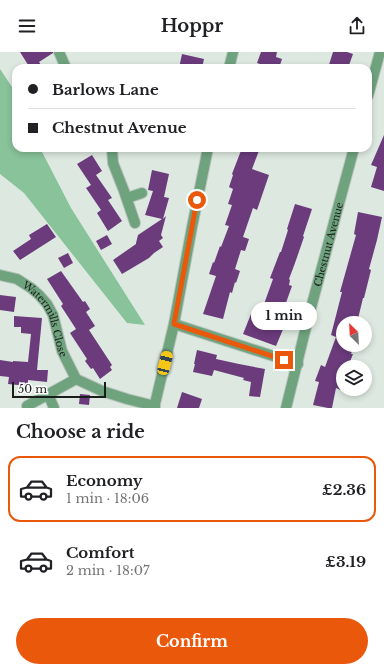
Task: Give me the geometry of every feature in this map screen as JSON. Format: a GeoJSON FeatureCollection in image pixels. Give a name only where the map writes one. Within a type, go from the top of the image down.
{"type":"FeatureCollection","features":[{"type":"Feature","properties":{"kind":"street"},"geometry":{"type":"LineString","coordinates":[[60,52],[64,64]]}},
{"type":"Feature","properties":{"kind":"street"},"geometry":{"type":"LineString","coordinates":[[230,64],[233,52]]}},
{"type":"Feature","properties":{"kind":"street"},"geometry":{"type":"LineString","coordinates":[[372,81],[380,52]]}},
{"type":"Feature","properties":{"kind":"street"},"geometry":{"type":"LineString","coordinates":[[112,152],[113,163],[135,222]]}},
{"type":"Feature","properties":{"kind":"street"},"geometry":{"type":"LineString","coordinates":[[27,406],[76,379],[102,391],[154,407],[174,324],[207,152]]}},
{"type":"Feature","properties":{"kind":"street","name":"Chestnut Avenue"},"geometry":{"type":"LineString","coordinates":[[286,408],[308,319],[353,152]]}},
{"type":"Feature","properties":{"kind":"street"},"geometry":{"type":"LineString","coordinates":[[126,198],[142,193]]}},
{"type":"Feature","properties":{"kind":"street","name":"Watermills Close"},"geometry":{"type":"LineString","coordinates":[[0,275],[17,278],[31,288],[48,304],[53,314],[62,351],[76,379]]}},
{"type":"Feature","properties":{"kind":"street"},"geometry":{"type":"LineString","coordinates":[[174,324],[298,364]]}},
{"type":"Feature","properties":{"kind":"street"},"geometry":{"type":"LineString","coordinates":[[48,394],[54,408]]}},
{"type":"Feature","properties":{"kind":"green space"},"geometry":{"type":"Polygon","coordinates":[[[0,69],[12,87],[12,152],[42,152],[71,208],[145,325],[127,323],[24,193],[0,174],[0,69]]]}},
{"type":"Feature","properties":{"kind":"building"},"geometry":{"type":"Polygon","coordinates":[[[20,52],[53,52],[39,62],[40,64],[28,64],[20,52]]]}},
{"type":"Feature","properties":{"kind":"building"},"geometry":{"type":"Polygon","coordinates":[[[261,52],[277,52],[276,57],[282,59],[280,64],[257,63],[261,52]]]}},
{"type":"Feature","properties":{"kind":"building"},"geometry":{"type":"Polygon","coordinates":[[[333,52],[347,52],[353,54],[349,64],[329,64],[333,52]]]}},
{"type":"Feature","properties":{"kind":"building"},"geometry":{"type":"Polygon","coordinates":[[[182,54],[204,59],[203,64],[180,64],[182,54]]]}},
{"type":"Feature","properties":{"kind":"building"},"geometry":{"type":"Polygon","coordinates":[[[384,135],[384,191],[371,187],[377,167],[371,165],[384,135]]]}},
{"type":"Feature","properties":{"kind":"building"},"geometry":{"type":"Polygon","coordinates":[[[240,152],[258,152],[252,169],[269,175],[257,210],[253,208],[243,237],[249,239],[245,251],[241,250],[235,269],[240,271],[232,293],[230,292],[223,319],[203,314],[216,276],[209,274],[229,226],[225,225],[232,205],[228,204],[233,189],[229,187],[240,152]]]}},
{"type":"Feature","properties":{"kind":"building"},"geometry":{"type":"Polygon","coordinates":[[[92,155],[102,171],[96,175],[112,198],[108,200],[122,221],[108,231],[97,213],[101,210],[86,188],[91,185],[77,164],[92,155]]]}},
{"type":"Feature","properties":{"kind":"building"},"geometry":{"type":"Polygon","coordinates":[[[152,170],[169,174],[164,197],[169,198],[163,219],[166,216],[161,235],[163,238],[159,241],[163,247],[149,258],[122,274],[113,260],[136,244],[138,235],[162,219],[145,215],[153,191],[148,190],[152,170]]]}},
{"type":"Feature","properties":{"kind":"building"},"geometry":{"type":"Polygon","coordinates":[[[295,204],[312,209],[289,279],[289,285],[292,286],[278,325],[284,327],[276,346],[243,334],[251,314],[259,318],[273,279],[270,278],[281,252],[295,204]]]}},
{"type":"Feature","properties":{"kind":"building"},"geometry":{"type":"Polygon","coordinates":[[[358,212],[382,217],[369,269],[371,270],[359,316],[336,316],[336,337],[331,335],[342,292],[340,292],[356,235],[354,234],[358,212]]]}},
{"type":"Feature","properties":{"kind":"building"},"geometry":{"type":"Polygon","coordinates":[[[47,224],[56,237],[20,260],[13,251],[31,239],[29,235],[47,224]]]}},
{"type":"Feature","properties":{"kind":"building"},"geometry":{"type":"Polygon","coordinates":[[[107,235],[112,244],[101,250],[96,241],[107,235]]]}},
{"type":"Feature","properties":{"kind":"building"},"geometry":{"type":"Polygon","coordinates":[[[68,253],[73,263],[64,268],[58,258],[68,253]]]}},
{"type":"Feature","properties":{"kind":"building"},"geometry":{"type":"Polygon","coordinates":[[[61,271],[83,302],[85,301],[90,309],[86,312],[95,326],[89,330],[112,365],[110,367],[112,370],[100,379],[93,368],[91,369],[85,361],[87,359],[70,333],[76,329],[61,306],[63,304],[47,279],[61,271]]]}},
{"type":"Feature","properties":{"kind":"building"},"geometry":{"type":"Polygon","coordinates":[[[0,295],[16,297],[14,312],[0,310],[0,295]]]}},
{"type":"Feature","properties":{"kind":"building"},"geometry":{"type":"Polygon","coordinates":[[[14,316],[42,318],[37,370],[48,370],[47,382],[28,380],[28,386],[8,384],[9,377],[0,376],[0,360],[28,362],[31,334],[21,333],[21,327],[14,327],[14,316]]]}},
{"type":"Feature","properties":{"kind":"building"},"geometry":{"type":"Polygon","coordinates":[[[336,337],[336,352],[352,352],[351,354],[353,354],[351,360],[336,360],[336,388],[332,408],[313,405],[319,382],[315,381],[321,365],[325,367],[336,337]]]}},
{"type":"Feature","properties":{"kind":"building"},"geometry":{"type":"Polygon","coordinates":[[[197,350],[217,355],[216,359],[265,369],[260,397],[249,396],[251,382],[243,380],[244,378],[214,370],[212,376],[193,372],[197,350]]]}},
{"type":"Feature","properties":{"kind":"building"},"geometry":{"type":"Polygon","coordinates":[[[182,392],[202,399],[199,408],[177,408],[182,392]]]}},
{"type":"Feature","properties":{"kind":"building"},"geometry":{"type":"Polygon","coordinates":[[[80,394],[90,395],[89,405],[79,404],[80,394]]]}},
{"type":"Feature","properties":{"kind":"route"},"geometry":{"type":"LineString","coordinates":[[197,200],[174,324],[284,360]]}}]}
